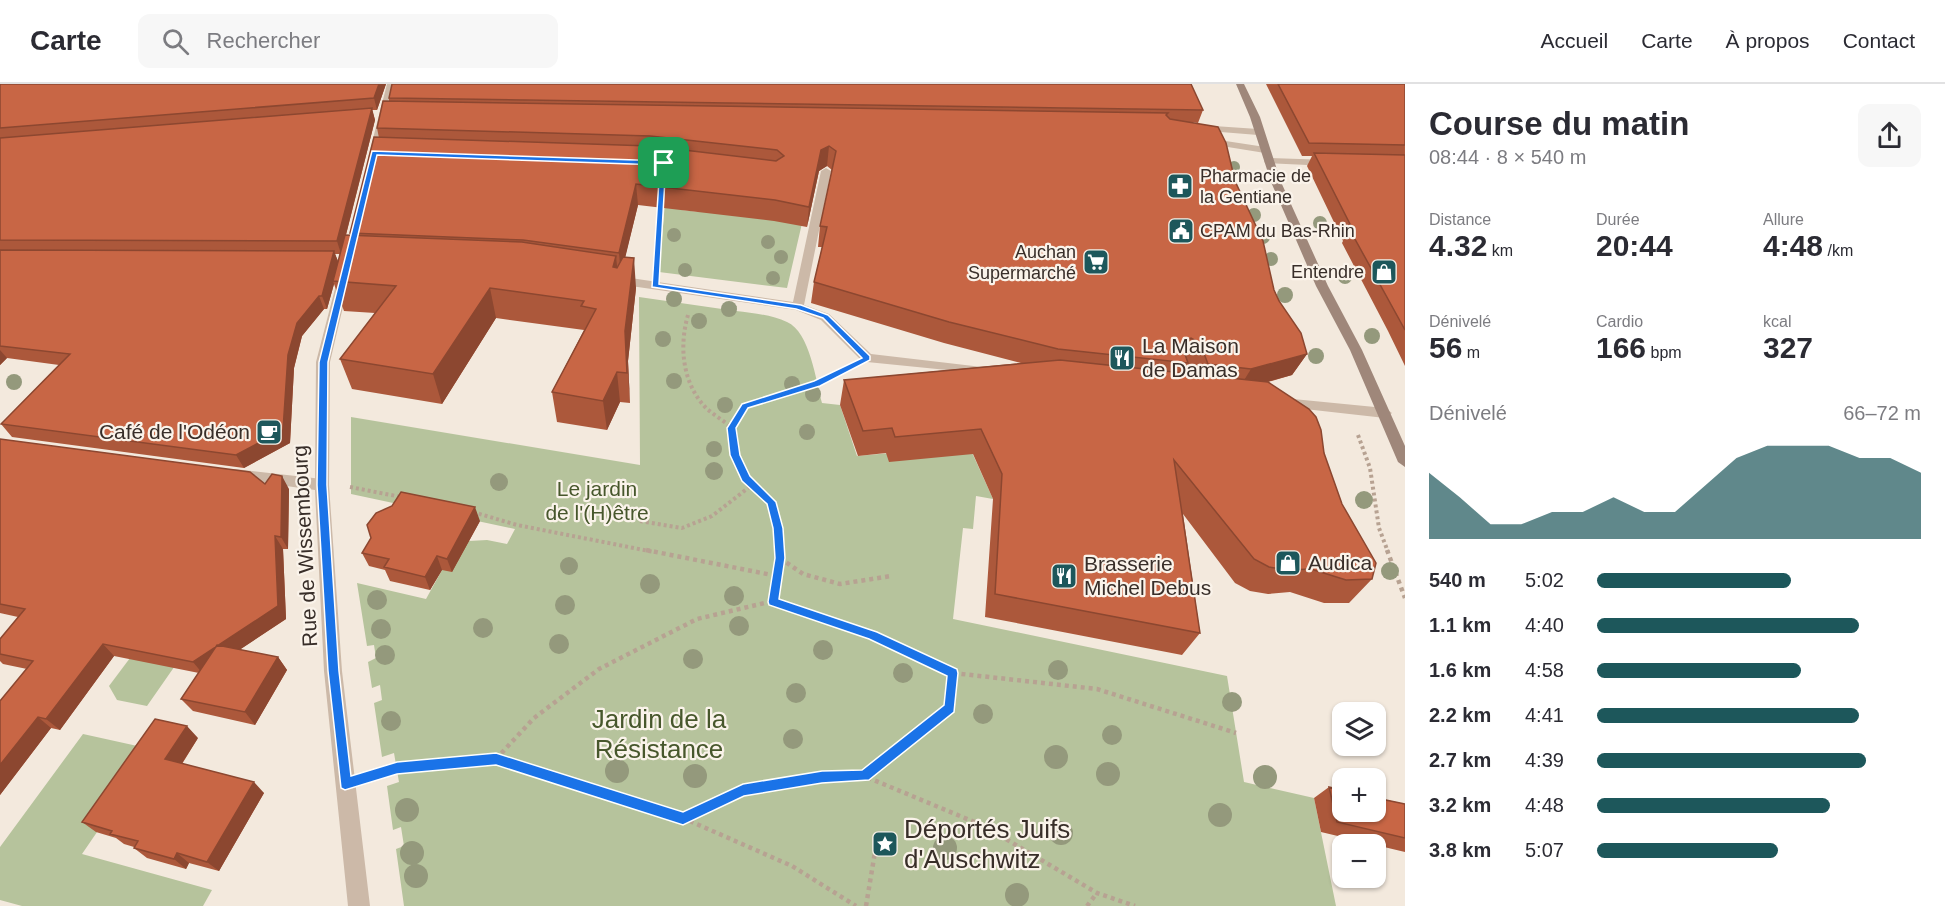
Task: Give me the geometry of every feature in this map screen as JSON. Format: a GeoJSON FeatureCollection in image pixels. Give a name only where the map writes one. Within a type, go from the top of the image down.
{"type":"FeatureCollection","features":[{"type":"Feature","properties":{"kind":"main road"},"geometry":{"type":"LineString","coordinates":[[1240,84],[1322,286],[1356,350],[1405,462]]}},
{"type":"Feature","properties":{"kind":"street"},"geometry":{"type":"LineString","coordinates":[[369,173],[380,153],[383,116],[391,84]]}},
{"type":"Feature","properties":{"kind":"street"},"geometry":{"type":"LineString","coordinates":[[1185,128],[1258,132]]}},
{"type":"Feature","properties":{"kind":"street"},"geometry":{"type":"LineString","coordinates":[[1194,140],[1267,155],[1335,163]]}},
{"type":"Feature","properties":{"kind":"street"},"geometry":{"type":"LineString","coordinates":[[798,307],[826,171]]}},
{"type":"Feature","properties":{"kind":"street","name":"Rue de Wissembourg"},"geometry":{"type":"LineString","coordinates":[[348,259],[323,362],[322,485],[333,671],[359,906]]}},
{"type":"Feature","properties":{"kind":"street"},"geometry":{"type":"LineString","coordinates":[[608,278],[798,307],[825,316],[867,358],[999,373]]}},
{"type":"Feature","properties":{"kind":"street"},"geometry":{"type":"LineString","coordinates":[[1269,402],[1385,413]]}},
{"type":"Feature","properties":{"kind":"street"},"geometry":{"type":"LineString","coordinates":[[218,471],[322,485]]}},
{"type":"Feature","properties":{"kind":"path"},"geometry":{"type":"LineString","coordinates":[[655,285],[661,195]]}},
{"type":"Feature","properties":{"kind":"path"},"geometry":{"type":"LineString","coordinates":[[698,292],[684,327],[683,366],[702,403],[732,428]]}},
{"type":"Feature","properties":{"kind":"path"},"geometry":{"type":"LineString","coordinates":[[773,602],[780,558],[778,528],[771,502],[746,478],[735,455],[732,428],[745,406],[817,384],[867,358]]}},
{"type":"Feature","properties":{"kind":"path"},"geometry":{"type":"LineString","coordinates":[[1349,410],[1370,468],[1379,528],[1405,598]]}},
{"type":"Feature","properties":{"kind":"path"},"geometry":{"type":"LineString","coordinates":[[322,485],[351,487],[405,498]]}},
{"type":"Feature","properties":{"kind":"path"},"geometry":{"type":"LineString","coordinates":[[640,521],[682,528],[712,516],[753,485]]}},
{"type":"Feature","properties":{"kind":"path"},"geometry":{"type":"LineString","coordinates":[[471,511],[517,525],[777,576]]}},
{"type":"Feature","properties":{"kind":"path"},"geometry":{"type":"LineString","coordinates":[[780,558],[803,574],[840,584],[891,576]]}},
{"type":"Feature","properties":{"kind":"path"},"geometry":{"type":"LineString","coordinates":[[496,759],[534,718],[599,669],[697,619],[773,602],[873,636],[953,673],[1097,689],[1236,733]]}},
{"type":"Feature","properties":{"kind":"path"},"geometry":{"type":"LineString","coordinates":[[864,776],[950,708],[953,673]]}},
{"type":"Feature","properties":{"kind":"path"},"geometry":{"type":"LineString","coordinates":[[345,784],[397,768],[496,759],[683,818],[792,866],[856,906]]}},
{"type":"Feature","properties":{"kind":"path"},"geometry":{"type":"LineString","coordinates":[[683,818],[743,790],[822,777],[864,776],[984,826],[1097,893],[1135,906]]}},
{"type":"Feature","properties":{"kind":"path"},"geometry":{"type":"LineString","coordinates":[[866,906],[875,852]]}},
{"type":"Feature","properties":{"kind":"path"},"geometry":{"type":"LineString","coordinates":[[1087,906],[1097,893]]}},
{"type":"Feature","properties":{"kind":"green space"},"geometry":{"type":"Polygon","coordinates":[[[668,168],[682,210],[699,212],[701,207],[813,176],[787,288],[659,272],[668,168]]]}},
{"type":"Feature","properties":{"kind":"green space","name":"Jardin de la Résistance"},"geometry":{"type":"Polygon","coordinates":[[[639,297],[722,309],[724,304],[737,306],[736,311],[775,318],[795,327],[807,346],[822,403],[840,405],[857,456],[969,446],[993,499],[976,496],[973,529],[963,528],[953,619],[1227,676],[1244,782],[1314,798],[1336,906],[404,906],[396,849],[404,846],[401,827],[393,830],[387,786],[399,782],[394,753],[382,757],[374,703],[382,700],[380,685],[372,688],[368,662],[376,658],[374,645],[367,646],[357,583],[426,599],[442,570],[469,541],[487,540],[507,544],[515,529],[351,494],[351,417],[640,465],[639,297]]]}},
{"type":"Feature","properties":{"kind":"green space"},"geometry":{"type":"Polygon","coordinates":[[[142,642],[186,650],[147,706],[117,700],[109,686],[142,642]]]}},
{"type":"Feature","properties":{"kind":"green space"},"geometry":{"type":"Polygon","coordinates":[[[83,734],[151,749],[145,762],[82,854],[212,890],[203,906],[22,906],[0,900],[0,847],[83,734]]]}},
{"type":"Feature","properties":{"kind":"building"},"geometry":{"type":"Polygon","coordinates":[[[0,84],[379,84],[374,98],[0,128],[0,84]]]}},
{"type":"Feature","properties":{"kind":"building"},"geometry":{"type":"Polygon","coordinates":[[[392,84],[1191,84],[1203,110],[389,98],[392,84]]]}},
{"type":"Feature","properties":{"kind":"building"},"geometry":{"type":"Polygon","coordinates":[[[1278,84],[1405,84],[1405,145],[1309,143],[1278,84]]]}},
{"type":"Feature","properties":{"kind":"building"},"geometry":{"type":"Polygon","coordinates":[[[383,101],[1168,113],[1166,115],[1170,119],[1218,127],[1226,143],[1235,181],[1263,241],[1274,290],[1301,333],[1307,354],[1251,369],[1208,364],[1200,343],[1191,338],[1181,343],[1188,363],[1058,349],[949,322],[814,282],[827,227],[820,226],[836,151],[829,146],[821,150],[809,207],[775,200],[636,184],[619,253],[523,240],[350,233],[374,137],[650,146],[776,161],[784,156],[777,150],[650,136],[377,128],[383,101]]]}},
{"type":"Feature","properties":{"kind":"building"},"geometry":{"type":"Polygon","coordinates":[[[372,108],[337,241],[0,240],[0,138],[372,108]]]}},
{"type":"Feature","properties":{"kind":"building"},"geometry":{"type":"Polygon","coordinates":[[[1314,153],[1405,155],[1405,330],[1350,230],[1353,230],[1314,153]]]}},
{"type":"Feature","properties":{"kind":"building"},"geometry":{"type":"Polygon","coordinates":[[[345,235],[522,242],[616,256],[613,267],[617,268],[623,257],[634,258],[625,331],[627,373],[617,372],[603,401],[552,392],[596,309],[581,306],[584,301],[490,288],[433,374],[340,359],[396,286],[333,281],[345,235]]]}},
{"type":"Feature","properties":{"kind":"building"},"geometry":{"type":"Polygon","coordinates":[[[0,250],[334,251],[322,296],[319,296],[297,323],[288,355],[283,430],[236,455],[1,424],[70,354],[0,346],[0,250]]]}},
{"type":"Feature","properties":{"kind":"building"},"geometry":{"type":"Polygon","coordinates":[[[1060,360],[1268,382],[1309,409],[1316,417],[1321,430],[1324,453],[1342,504],[1376,563],[1372,579],[1346,580],[1311,569],[1288,570],[1269,567],[1254,559],[1174,460],[1200,633],[995,594],[1002,474],[981,429],[895,437],[892,428],[863,431],[844,380],[1060,360]]]}},
{"type":"Feature","properties":{"kind":"building"},"geometry":{"type":"Polygon","coordinates":[[[0,439],[250,472],[265,484],[272,474],[282,476],[281,537],[275,536],[278,606],[193,662],[103,644],[46,719],[38,717],[0,765],[0,701],[33,661],[0,654],[0,639],[25,609],[0,604],[0,439]]]}},
{"type":"Feature","properties":{"kind":"building"},"geometry":{"type":"Polygon","coordinates":[[[401,492],[475,507],[447,559],[437,556],[425,577],[384,567],[389,559],[362,553],[371,538],[367,525],[376,513],[392,506],[401,492]]]}},
{"type":"Feature","properties":{"kind":"building"},"geometry":{"type":"Polygon","coordinates":[[[217,645],[278,657],[245,712],[181,699],[217,645]]]}},
{"type":"Feature","properties":{"kind":"building"},"geometry":{"type":"Polygon","coordinates":[[[155,719],[187,726],[165,759],[254,782],[207,862],[177,853],[174,859],[134,848],[138,841],[110,834],[112,831],[82,822],[155,719]]]}},
{"type":"Feature","properties":{"kind":"building"},"geometry":{"type":"Polygon","coordinates":[[[1386,800],[1405,804],[1405,838],[1337,822],[1386,822],[1386,800]]]}},
{"type":"Feature","properties":{"kind":"place","name":"Pharmacie de la Gentiane"},"geometry":{"type":"Point","coordinates":[1180,186]}},
{"type":"Feature","properties":{"kind":"place","name":"CPAM du Bas-Rhin"},"geometry":{"type":"Point","coordinates":[1181,231]}},
{"type":"Feature","properties":{"kind":"place","name":"Auchan Supermarché"},"geometry":{"type":"Point","coordinates":[1096,262]}},
{"type":"Feature","properties":{"kind":"place","name":"Entendre"},"geometry":{"type":"Point","coordinates":[1384,272]}},
{"type":"Feature","properties":{"kind":"place","name":"La Maison de Damas"},"geometry":{"type":"Point","coordinates":[1122,358]}},
{"type":"Feature","properties":{"kind":"place","name":"Café de l'Odéon"},"geometry":{"type":"Point","coordinates":[269,432]}},
{"type":"Feature","properties":{"kind":"place","name":"Audica"},"geometry":{"type":"Point","coordinates":[1288,563]}},
{"type":"Feature","properties":{"kind":"place","name":"Brasserie Michel Debus"},"geometry":{"type":"Point","coordinates":[1064,576]}},
{"type":"Feature","properties":{"kind":"place","name":"Déportés Juifs d'Auschwitz"},"geometry":{"type":"Point","coordinates":[885,844]}},
{"type":"Feature","properties":{"kind":"route"},"geometry":{"type":"LineString","coordinates":[[374,153],[664,163],[655,285],[798,307],[825,316],[867,358],[817,384],[745,406],[732,428],[735,455],[746,478],[771,502],[778,528],[780,558],[773,602],[873,636],[953,673],[950,708],[864,776],[822,777],[743,790],[683,818],[496,759],[397,768],[345,784],[333,671],[322,485],[323,362],[374,153]]}},
{"type":"Feature","properties":{"kind":"park label","name":"Le jardin de l'(H)être"},"geometry":{"type":"Point","coordinates":[597,501]}}]}
